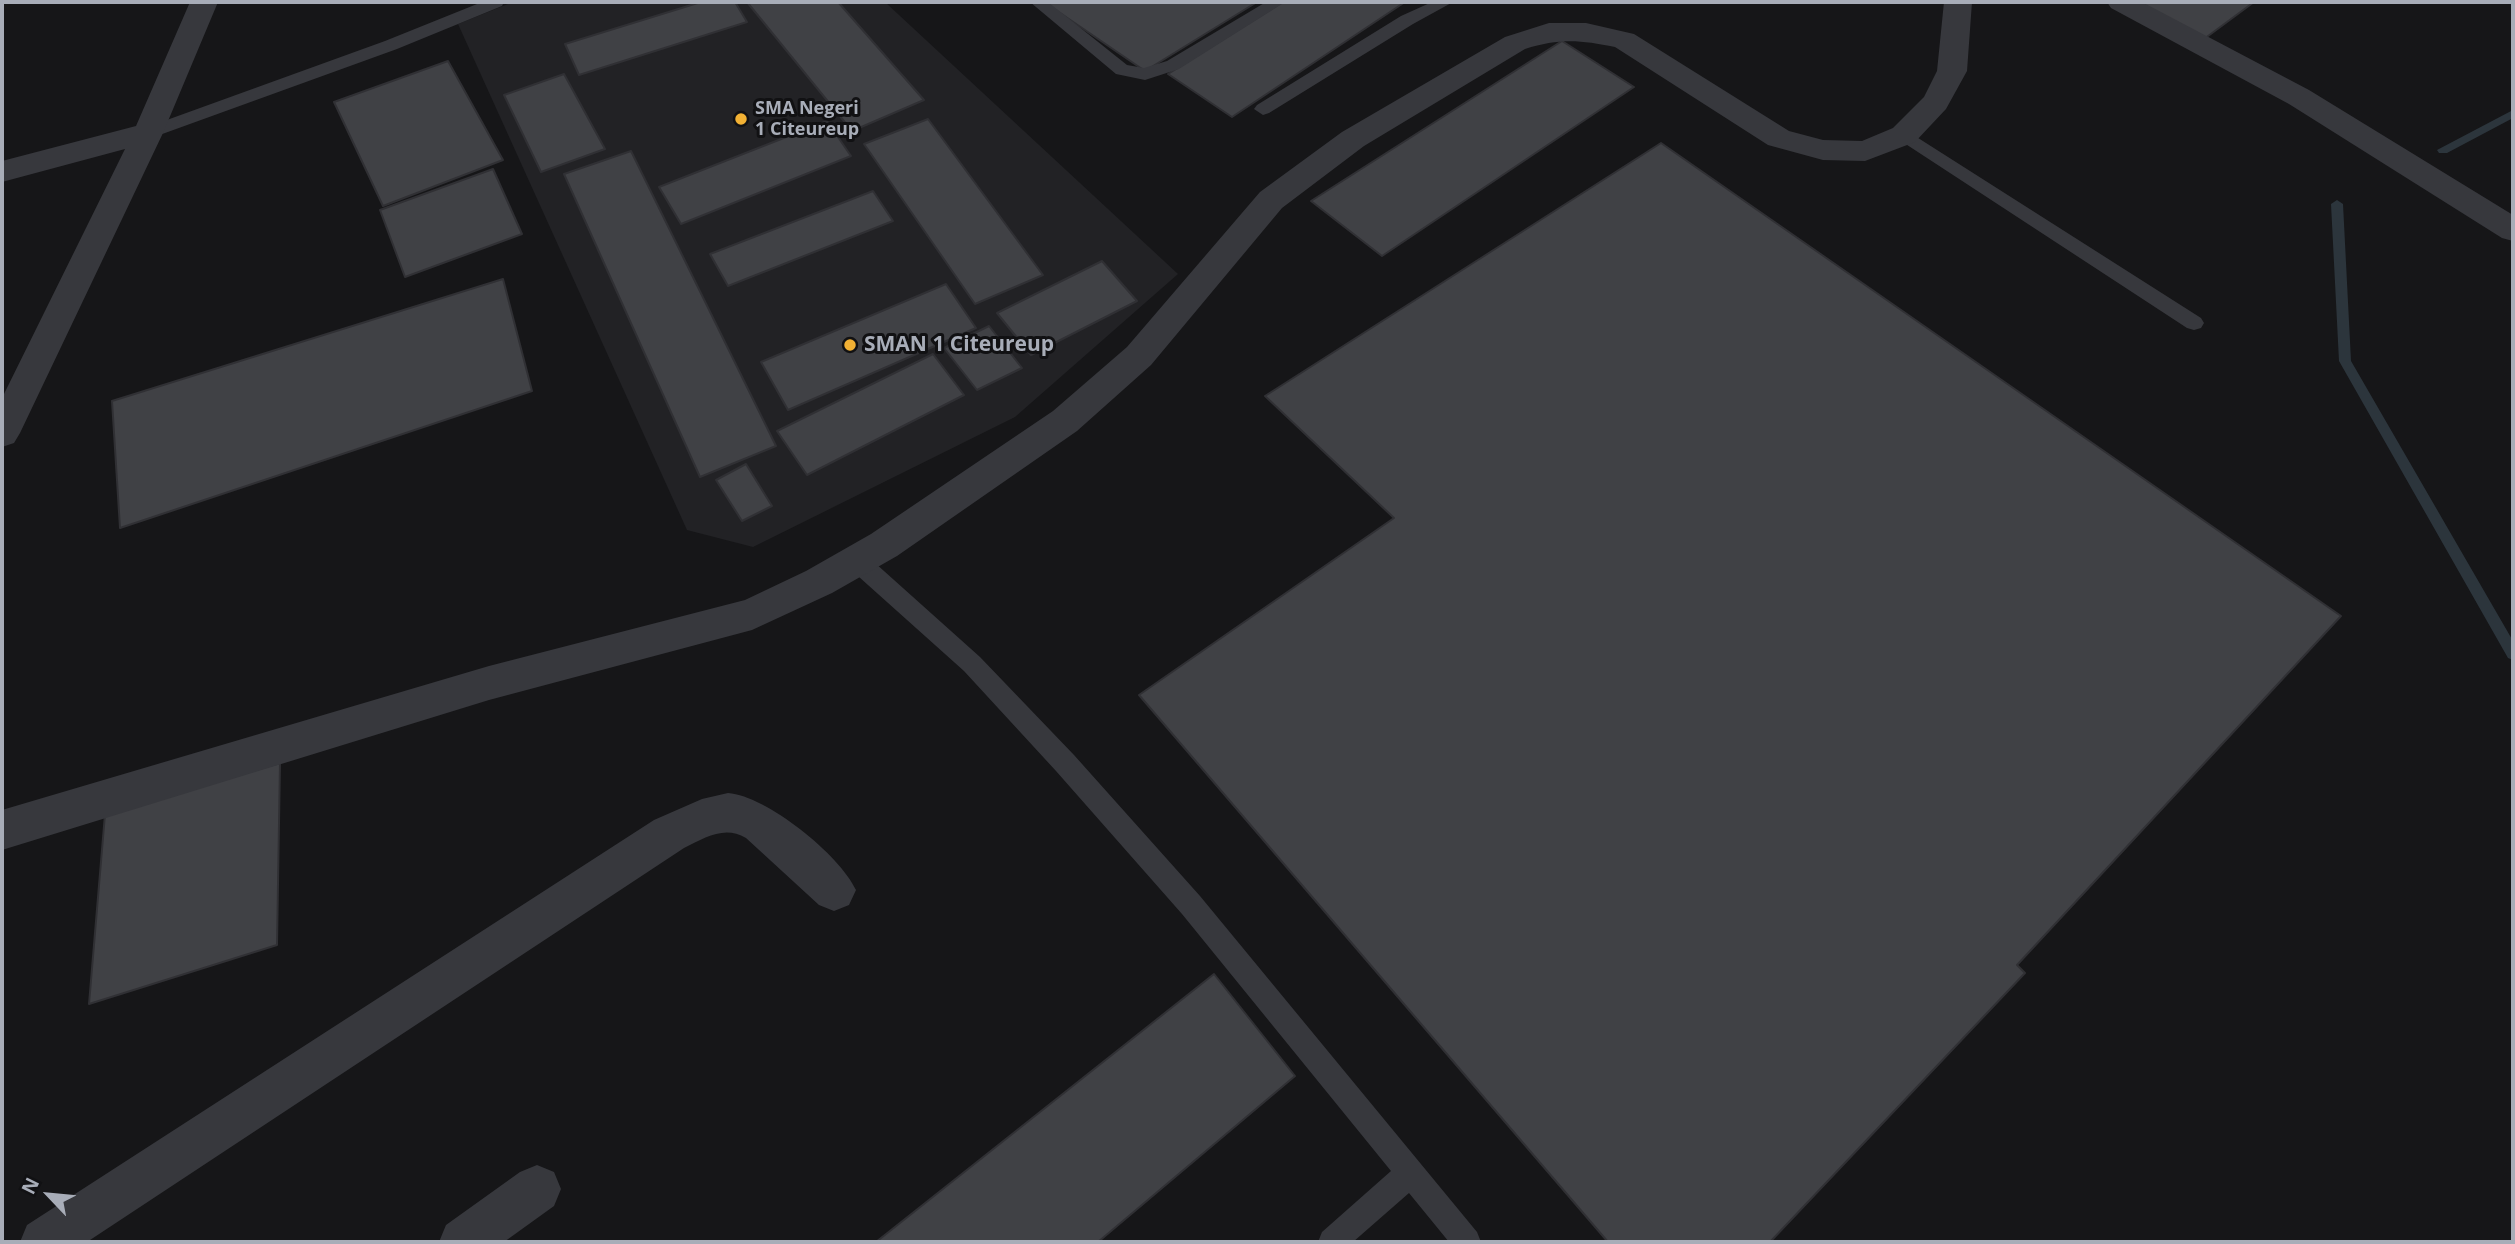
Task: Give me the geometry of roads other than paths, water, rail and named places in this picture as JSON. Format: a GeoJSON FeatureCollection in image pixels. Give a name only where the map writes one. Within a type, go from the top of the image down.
{"type":"FeatureCollection","features":[{"type":"Feature","properties":{"kind":"street"},"geometry":{"type":"LineString","coordinates":[[2,433],[102,221],[148,133],[204,2]]}},
{"type":"Feature","properties":{"kind":"street"},"geometry":{"type":"LineString","coordinates":[[2,830],[200,768],[489,683],[752,614],[857,561],[1065,421],[1139,356],[1271,200],[1353,139],[1515,43],[1549,32],[1586,32],[1624,40],[1779,138],[1823,150],[1865,151],[1904,135],[1936,102],[1952,71],[1958,2]]}},
{"type":"Feature","properties":{"kind":"street"},"geometry":{"type":"LineString","coordinates":[[2121,2],[2299,97],[2513,230]]}},
{"type":"Feature","properties":{"kind":"street"},"geometry":{"type":"LineString","coordinates":[[2,171],[148,133]]}},
{"type":"Feature","properties":{"kind":"street"},"geometry":{"type":"LineString","coordinates":[[44,1242],[669,834],[706,817],[735,813],[767,828],[834,890]]}},
{"type":"Feature","properties":{"kind":"street"},"geometry":{"type":"LineString","coordinates":[[463,1242],[537,1189]]}},
{"type":"Feature","properties":{"kind":"lane"},"geometry":{"type":"LineString","coordinates":[[148,133],[391,45],[496,2]]}},
{"type":"Feature","properties":{"kind":"lane"},"geometry":{"type":"LineString","coordinates":[[1038,2],[1122,71],[1145,74],[1173,65],[1277,2]]}},
{"type":"Feature","properties":{"kind":"lane"},"geometry":{"type":"LineString","coordinates":[[1263,109],[1407,20],[1445,2]]}},
{"type":"Feature","properties":{"kind":"lane"},"geometry":{"type":"LineString","coordinates":[[1904,135],[2194,323]]}},
{"type":"Feature","properties":{"kind":"lane"},"geometry":{"type":"LineString","coordinates":[[857,561],[972,664],[1065,763],[1191,905],[1467,1242]]}},
{"type":"Feature","properties":{"kind":"lane"},"geometry":{"type":"LineString","coordinates":[[1332,1242],[1410,1173]]}},
{"type":"Feature","properties":{"kind":"waterway"},"geometry":{"type":"LineString","coordinates":[[2443,150],[2513,114]]}},
{"type":"Feature","properties":{"kind":"waterway"},"geometry":{"type":"LineString","coordinates":[[2337,204],[2345,361],[2513,654]]}},
{"type":"Feature","properties":{"kind":"place","name":"SMA Negeri 1 Citeureup"},"geometry":{"type":"Point","coordinates":[741,119]}},
{"type":"Feature","properties":{"kind":"place","name":"SMAN 1 Citeureup"},"geometry":{"type":"Point","coordinates":[850,345]}}]}
